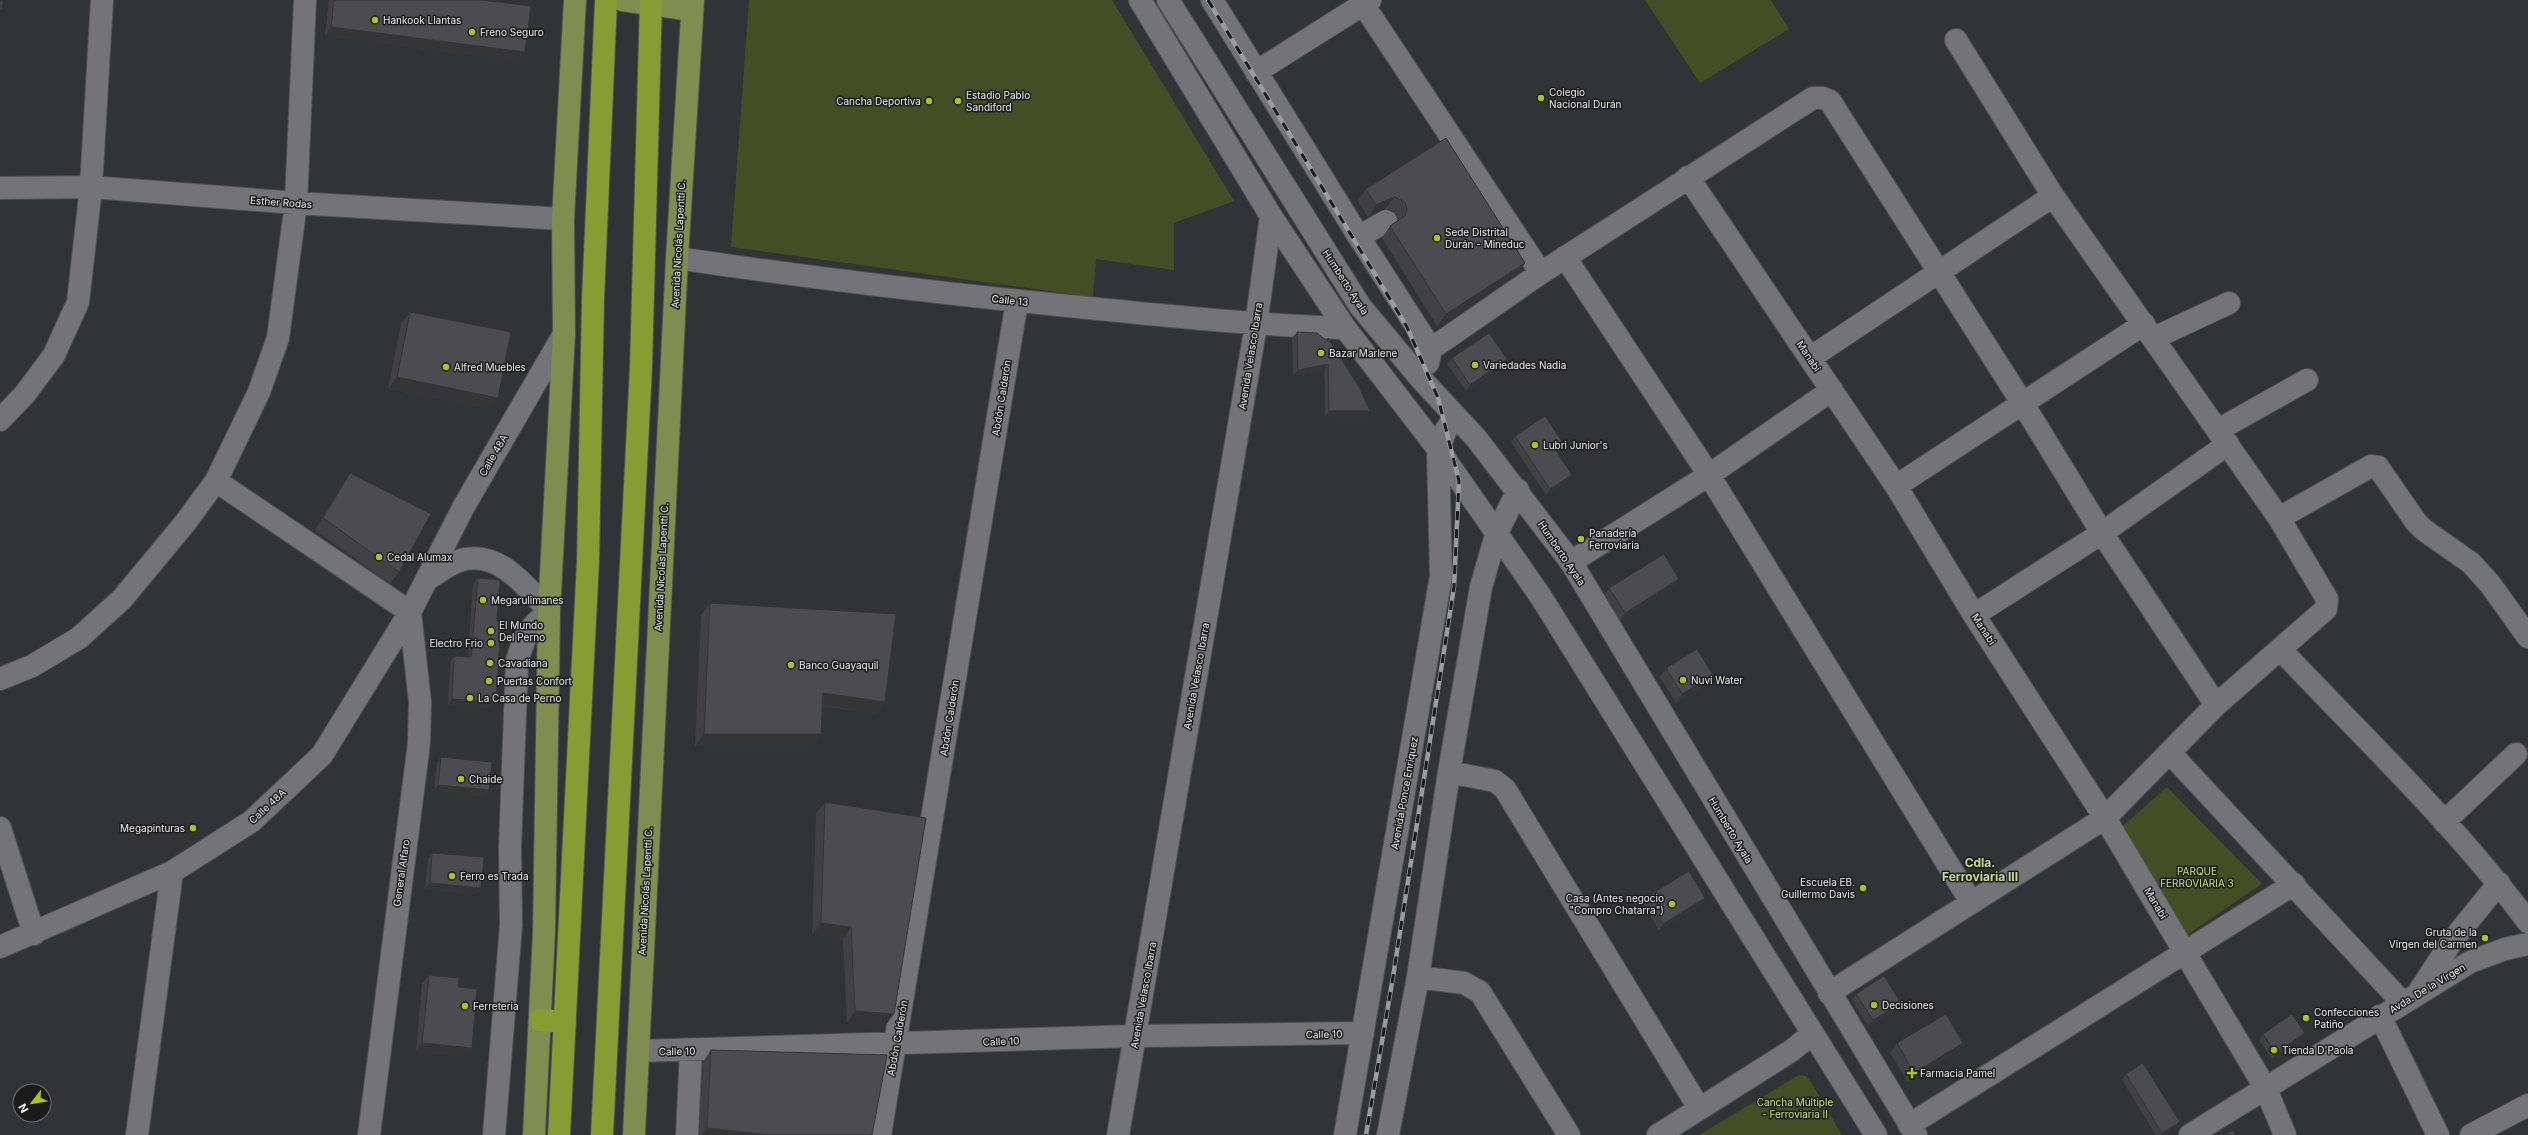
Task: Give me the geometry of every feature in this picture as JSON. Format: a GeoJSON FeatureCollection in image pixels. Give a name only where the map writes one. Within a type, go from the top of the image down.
{"type":"FeatureCollection","features":[{"type":"Feature","properties":{"kind":"highway"},"geometry":{"type":"LineString","coordinates":[[559,1135],[588,561],[593,299],[606,0]]}},
{"type":"Feature","properties":{"kind":"highway"},"geometry":{"type":"LineString","coordinates":[[602,1135],[641,367],[651,2]]}},
{"type":"Feature","properties":{"kind":"highway"},"geometry":{"type":"LineString","coordinates":[[540,1020],[565,1022]]}},
{"type":"Feature","properties":{"kind":"main road"},"geometry":{"type":"LineString","coordinates":[[534,1135],[544,932],[549,611],[564,334],[563,219],[575,0]]}},
{"type":"Feature","properties":{"kind":"main road"},"geometry":{"type":"LineString","coordinates":[[622,0],[692,5]]}},
{"type":"Feature","properties":{"kind":"main road","name":"Avenida Nicolás Lapentti C."},"geometry":{"type":"LineString","coordinates":[[634,1135],[677,258],[692,5]]}},
{"type":"Feature","properties":{"kind":"street"},"geometry":{"type":"LineString","coordinates":[[0,420],[25,394],[54,355],[78,302],[91,187],[102,0]]}},
{"type":"Feature","properties":{"kind":"street"},"geometry":{"type":"LineString","coordinates":[[0,679],[32,666],[84,633],[122,599],[185,523],[216,481],[259,392],[278,338],[296,203],[305,0]]}},
{"type":"Feature","properties":{"kind":"street"},"geometry":{"type":"LineString","coordinates":[[1140,0],[1271,216],[1345,328],[1438,449],[1496,535],[1541,597],[1876,1135]]}},
{"type":"Feature","properties":{"kind":"street","name":"Humberto Ayala"},"geometry":{"type":"LineString","coordinates":[[1168,0],[1360,306],[1421,379],[1455,416],[1518,490],[1571,562],[1912,1130]]}},
{"type":"Feature","properties":{"kind":"street"},"geometry":{"type":"LineString","coordinates":[[1212,0],[1359,236],[1432,349]]}},
{"type":"Feature","properties":{"kind":"street"},"geometry":{"type":"LineString","coordinates":[[1256,72],[1366,2],[1541,272]]}},
{"type":"Feature","properties":{"kind":"street"},"geometry":{"type":"LineString","coordinates":[[1829,993],[2105,818],[2216,705],[2326,609],[2328,604],[2327,599],[2279,518],[2053,196],[1956,40]]}},
{"type":"Feature","properties":{"kind":"street"},"geometry":{"type":"LineString","coordinates":[[1406,406],[1421,379],[1430,358],[1432,349],[1541,272],[1688,177],[1813,98],[1823,98],[1830,101],[2023,404],[2102,533],[2216,705]]}},
{"type":"Feature","properties":{"kind":"street","name":"Manabi"},"geometry":{"type":"LineString","coordinates":[[1688,177],[1896,486],[1974,615],[2105,818],[2266,1089],[2285,1135]]}},
{"type":"Feature","properties":{"kind":"street","name":"Esther Rodas"},"geometry":{"type":"LineString","coordinates":[[0,188],[91,187],[296,203],[563,219]]}},
{"type":"Feature","properties":{"kind":"street"},"geometry":{"type":"LineString","coordinates":[[1810,358],[2053,196]]}},
{"type":"Feature","properties":{"kind":"street","name":"Avenida Velasco Ibarra"},"geometry":{"type":"LineString","coordinates":[[1118,1135],[1256,325],[1271,216]]}},
{"type":"Feature","properties":{"kind":"street"},"geometry":{"type":"LineString","coordinates":[[1359,236],[1386,221]]}},
{"type":"Feature","properties":{"kind":"street"},"geometry":{"type":"LineString","coordinates":[[1565,257],[1710,475],[1971,902]]}},
{"type":"Feature","properties":{"kind":"street","name":"Calle 13"},"geometry":{"type":"LineString","coordinates":[[677,258],[782,274],[1017,301],[1256,325],[1345,328]]}},
{"type":"Feature","properties":{"kind":"street","name":"Abdón Calderón"},"geometry":{"type":"LineString","coordinates":[[880,1135],[1017,301]]}},
{"type":"Feature","properties":{"kind":"street"},"geometry":{"type":"LineString","coordinates":[[1896,486],[2023,404],[2149,331],[2229,303]]}},
{"type":"Feature","properties":{"kind":"street","name":"Calle 48A"},"geometry":{"type":"LineString","coordinates":[[0,947],[34,934],[172,872],[252,822],[322,755],[410,612],[464,506],[564,334]]}},
{"type":"Feature","properties":{"kind":"street"},"geometry":{"type":"LineString","coordinates":[[1974,615],[2102,533],[2223,437],[2306,380]]}},
{"type":"Feature","properties":{"kind":"street"},"geometry":{"type":"LineString","coordinates":[[1571,562],[1710,475],[1832,390]]}},
{"type":"Feature","properties":{"kind":"street"},"geometry":{"type":"LineString","coordinates":[[1438,449],[1446,430],[1455,416]]}},
{"type":"Feature","properties":{"kind":"street","name":"Avenida Ponce Enriquez"},"geometry":{"type":"LineString","coordinates":[[1345,1135],[1441,576],[1438,449]]}},
{"type":"Feature","properties":{"kind":"street"},"geometry":{"type":"LineString","coordinates":[[2279,518],[2371,466],[2378,467],[2416,522],[2424,530],[2470,563],[2490,584],[2528,637]]}},
{"type":"Feature","properties":{"kind":"street"},"geometry":{"type":"LineString","coordinates":[[216,481],[410,612]]}},
{"type":"Feature","properties":{"kind":"street"},"geometry":{"type":"LineString","coordinates":[[1388,1135],[1418,978],[1448,772],[1481,587],[1496,535],[1518,490]]}},
{"type":"Feature","properties":{"kind":"street","name":"Calle 48A"},"geometry":{"type":"LineString","coordinates":[[428,579],[446,567],[466,558],[488,559],[503,566],[521,581],[549,611]]}},
{"type":"Feature","properties":{"kind":"street"},"geometry":{"type":"LineString","coordinates":[[494,1135],[511,925],[510,847],[517,660],[523,640],[532,625],[549,611]]}},
{"type":"Feature","properties":{"kind":"street","name":"General Alfaro"},"geometry":{"type":"LineString","coordinates":[[369,1135],[419,743],[420,702],[410,612]]}},
{"type":"Feature","properties":{"kind":"street"},"geometry":{"type":"LineString","coordinates":[[2280,649],[2444,822],[2499,883],[2528,922]]}},
{"type":"Feature","properties":{"kind":"street"},"geometry":{"type":"LineString","coordinates":[[2170,753],[2294,884],[2410,997],[2452,941],[2499,883]]}},
{"type":"Feature","properties":{"kind":"street"},"geometry":{"type":"LineString","coordinates":[[2444,822],[2516,754]]}},
{"type":"Feature","properties":{"kind":"street"},"geometry":{"type":"LineString","coordinates":[[1448,772],[1495,781],[1505,789],[1699,1108]]}},
{"type":"Feature","properties":{"kind":"street"},"geometry":{"type":"LineString","coordinates":[[0,828],[34,934]]}},
{"type":"Feature","properties":{"kind":"street"},"geometry":{"type":"LineString","coordinates":[[137,1135],[172,872]]}},
{"type":"Feature","properties":{"kind":"street"},"geometry":{"type":"LineString","coordinates":[[1912,1130],[2185,951],[2294,884]]}},
{"type":"Feature","properties":{"kind":"street","name":"Avda. De la Virgen"},"geometry":{"type":"LineString","coordinates":[[2190,1135],[2266,1089],[2410,997],[2470,962],[2505,949],[2528,944]]}},
{"type":"Feature","properties":{"kind":"street"},"geometry":{"type":"LineString","coordinates":[[1418,978],[1464,983],[1480,992],[1569,1135]]}},
{"type":"Feature","properties":{"kind":"street"},"geometry":{"type":"LineString","coordinates":[[2380,1016],[2438,1135]]}},
{"type":"Feature","properties":{"kind":"street","name":"Calle 10"},"geometry":{"type":"LineString","coordinates":[[638,1051],[690,1051],[1136,1036],[1363,1033]]}},
{"type":"Feature","properties":{"kind":"street"},"geometry":{"type":"LineString","coordinates":[[1658,1135],[1791,1051],[1812,1034]]}},
{"type":"Feature","properties":{"kind":"street"},"geometry":{"type":"LineString","coordinates":[[687,1135],[690,1051]]}},
{"type":"Feature","properties":{"kind":"street"},"geometry":{"type":"LineString","coordinates":[[2471,1135],[2528,1105]]}},
{"type":"Feature","properties":{"kind":"green space","name":"Estadio Pablo Sandiford"},"geometry":{"type":"Polygon","coordinates":[[[749,0],[1112,0],[1234,201],[1174,223],[1174,270],[1096,259],[1093,297],[731,247],[749,0]]]}},
{"type":"Feature","properties":{"kind":"green space"},"geometry":{"type":"Polygon","coordinates":[[[1645,0],[1771,0],[1789,29],[1700,83],[1645,0]]]}},
{"type":"Feature","properties":{"kind":"green space","name":"PARQUE FERROVIARIA 3"},"geometry":{"type":"Polygon","coordinates":[[[2167,787],[2262,884],[2185,936],[2116,832],[2167,787]]]}},
{"type":"Feature","properties":{"kind":"green space","name":"Cancha Múltiple - Ferroviaria II"},"geometry":{"type":"Polygon","coordinates":[[[1799,1075],[1806,1076],[1811,1082],[1842,1135],[1699,1135],[1799,1075]]]}},
{"type":"Feature","properties":{"kind":"building"},"geometry":{"type":"Polygon","coordinates":[[[0,0],[3,0],[2,9],[0,9],[0,0]]]}},
{"type":"Feature","properties":{"kind":"building"},"geometry":{"type":"Polygon","coordinates":[[[334,0],[481,0],[531,6],[525,52],[331,27],[334,0]]]}},
{"type":"Feature","properties":{"kind":"building","name":"Sede Distrital Durán - Mineduc"},"geometry":{"type":"Polygon","coordinates":[[[1446,138],[1525,263],[1446,314],[1390,226],[1405,216],[1407,209],[1405,202],[1394,197],[1376,205],[1366,189],[1446,138]]]}},
{"type":"Feature","properties":{"kind":"building","name":"Alfred Muebles"},"geometry":{"type":"Polygon","coordinates":[[[410,312],[511,332],[498,398],[397,377],[410,312]]]}},
{"type":"Feature","properties":{"kind":"building"},"geometry":{"type":"Polygon","coordinates":[[[1297,332],[1317,333],[1328,342],[1328,338],[1359,387],[1370,411],[1329,411],[1328,364],[1298,370],[1297,332]]]}},
{"type":"Feature","properties":{"kind":"building","name":"Variedades Nadia"},"geometry":{"type":"Polygon","coordinates":[[[1489,333],[1507,359],[1470,385],[1452,358],[1489,333]]]}},
{"type":"Feature","properties":{"kind":"building"},"geometry":{"type":"Polygon","coordinates":[[[1545,416],[1563,443],[1555,449],[1572,475],[1550,489],[1515,436],[1545,416]]]}},
{"type":"Feature","properties":{"kind":"building","name":"Cedal Alumax"},"geometry":{"type":"Polygon","coordinates":[[[350,473],[431,514],[399,572],[323,518],[350,473]]]}},
{"type":"Feature","properties":{"kind":"building"},"geometry":{"type":"Polygon","coordinates":[[[1664,554],[1679,579],[1625,613],[1609,588],[1664,554]]]}},
{"type":"Feature","properties":{"kind":"building"},"geometry":{"type":"Polygon","coordinates":[[[478,578],[500,580],[497,621],[501,620],[496,702],[452,699],[454,656],[471,657],[478,578]]]}},
{"type":"Feature","properties":{"kind":"building","name":"Banco Guayaquil"},"geometry":{"type":"Polygon","coordinates":[[[710,603],[896,614],[885,702],[823,693],[821,734],[704,734],[710,603]]]}},
{"type":"Feature","properties":{"kind":"building","name":"Nuvi Water"},"geometry":{"type":"Polygon","coordinates":[[[1697,649],[1713,675],[1682,694],[1666,668],[1697,649]]]}},
{"type":"Feature","properties":{"kind":"building","name":"Chaide"},"geometry":{"type":"Polygon","coordinates":[[[441,757],[492,762],[489,790],[438,785],[441,757]]]}},
{"type":"Feature","properties":{"kind":"building"},"geometry":{"type":"Polygon","coordinates":[[[825,802],[926,818],[894,1014],[855,1011],[851,927],[821,923],[825,802]]]}},
{"type":"Feature","properties":{"kind":"building","name":"Ferro es Trada"},"geometry":{"type":"Polygon","coordinates":[[[432,853],[484,857],[481,888],[430,883],[432,853]]]}},
{"type":"Feature","properties":{"kind":"building","name":"Casa (Antes negocio \"Compro Chatarra\")"},"geometry":{"type":"Polygon","coordinates":[[[1689,871],[1705,898],[1663,924],[1647,897],[1689,871]]]}},
{"type":"Feature","properties":{"kind":"building"},"geometry":{"type":"Polygon","coordinates":[[[429,975],[459,978],[458,987],[477,989],[472,1048],[422,1043],[429,975]]]}},
{"type":"Feature","properties":{"kind":"building","name":"Decisiones"},"geometry":{"type":"Polygon","coordinates":[[[1884,976],[1901,1003],[1873,1020],[1856,994],[1884,976]]]}},
{"type":"Feature","properties":{"kind":"building"},"geometry":{"type":"Polygon","coordinates":[[[1946,1014],[1963,1043],[1914,1073],[1897,1043],[1946,1014]]]}},
{"type":"Feature","properties":{"kind":"building"},"geometry":{"type":"Polygon","coordinates":[[[2292,1014],[2305,1033],[2276,1053],[2263,1034],[2292,1014]]]}},
{"type":"Feature","properties":{"kind":"building"},"geometry":{"type":"Polygon","coordinates":[[[711,1050],[887,1055],[872,1135],[769,1135],[707,1128],[711,1050]]]}},
{"type":"Feature","properties":{"kind":"building"},"geometry":{"type":"Polygon","coordinates":[[[2143,1063],[2180,1122],[2162,1133],[2126,1074],[2143,1063]]]}},
{"type":"Feature","properties":{"kind":"building"},"geometry":{"type":"Polygon","coordinates":[[[2233,1130],[2236,1135],[2225,1135],[2233,1130]]]}},
{"type":"Feature","properties":{"kind":"railway"},"geometry":{"type":"LineString","coordinates":[[1208,0],[1407,327],[1438,398],[1459,481],[1454,587],[1393,977],[1366,1135]]}},
{"type":"Feature","properties":{"kind":"place","name":"Hankook Llantas"},"geometry":{"type":"Point","coordinates":[375,20]}},
{"type":"Feature","properties":{"kind":"place","name":"Freno Seguro"},"geometry":{"type":"Point","coordinates":[472,32]}},
{"type":"Feature","properties":{"kind":"place","name":"Colegio Nacional Durán"},"geometry":{"type":"Point","coordinates":[1541,98]}},
{"type":"Feature","properties":{"kind":"place","name":"Cancha Deportiva"},"geometry":{"type":"Point","coordinates":[929,101]}},
{"type":"Feature","properties":{"kind":"place","name":"Estadio Pablo Sandiford"},"geometry":{"type":"Point","coordinates":[958,101]}},
{"type":"Feature","properties":{"kind":"place","name":"Sede Distrital Durán - Mineduc"},"geometry":{"type":"Point","coordinates":[1437,238]}},
{"type":"Feature","properties":{"kind":"place","name":"Bazar Marlene"},"geometry":{"type":"Point","coordinates":[1321,353]}},
{"type":"Feature","properties":{"kind":"place","name":"Variedades Nadia"},"geometry":{"type":"Point","coordinates":[1475,365]}},
{"type":"Feature","properties":{"kind":"place","name":"Alfred Muebles"},"geometry":{"type":"Point","coordinates":[446,367]}},
{"type":"Feature","properties":{"kind":"place","name":"Lubri Junior's"},"geometry":{"type":"Point","coordinates":[1535,445]}},
{"type":"Feature","properties":{"kind":"place","name":"Panadería Ferroviaria"},"geometry":{"type":"Point","coordinates":[1581,539]}},
{"type":"Feature","properties":{"kind":"place","name":"Cedal Alumax"},"geometry":{"type":"Point","coordinates":[379,557]}},
{"type":"Feature","properties":{"kind":"place","name":"Megarulimanes"},"geometry":{"type":"Point","coordinates":[483,600]}},
{"type":"Feature","properties":{"kind":"place","name":"El Mundo Del Perno"},"geometry":{"type":"Point","coordinates":[491,631]}},
{"type":"Feature","properties":{"kind":"place","name":"Electro Frio"},"geometry":{"type":"Point","coordinates":[491,643]}},
{"type":"Feature","properties":{"kind":"place","name":"Cavadiana"},"geometry":{"type":"Point","coordinates":[490,663]}},
{"type":"Feature","properties":{"kind":"place","name":"Banco Guayaquil"},"geometry":{"type":"Point","coordinates":[791,665]}},
{"type":"Feature","properties":{"kind":"place","name":"Nuvi Water"},"geometry":{"type":"Point","coordinates":[1683,680]}},
{"type":"Feature","properties":{"kind":"place","name":"Puertas Confort"},"geometry":{"type":"Point","coordinates":[489,681]}},
{"type":"Feature","properties":{"kind":"place","name":"La Casa de Perno"},"geometry":{"type":"Point","coordinates":[470,698]}},
{"type":"Feature","properties":{"kind":"place","name":"Chaide"},"geometry":{"type":"Point","coordinates":[461,779]}},
{"type":"Feature","properties":{"kind":"place","name":"Megapinturas"},"geometry":{"type":"Point","coordinates":[193,828]}},
{"type":"Feature","properties":{"kind":"place","name":"Ferro es Trada"},"geometry":{"type":"Point","coordinates":[452,876]}},
{"type":"Feature","properties":{"kind":"place","name":"Escuela EB. Guillermo Davis"},"geometry":{"type":"Point","coordinates":[1863,888]}},
{"type":"Feature","properties":{"kind":"place","name":"Casa (Antes negocio \"Compro Chatarra\")"},"geometry":{"type":"Point","coordinates":[1672,904]}},
{"type":"Feature","properties":{"kind":"place","name":"Gruta de la Virgen del Carmen"},"geometry":{"type":"Point","coordinates":[2485,938]}},
{"type":"Feature","properties":{"kind":"place","name":"Decisiones"},"geometry":{"type":"Point","coordinates":[1874,1005]}},
{"type":"Feature","properties":{"kind":"place","name":"Ferreteria"},"geometry":{"type":"Point","coordinates":[465,1006]}},
{"type":"Feature","properties":{"kind":"place","name":"Confecciones Patiño"},"geometry":{"type":"Point","coordinates":[2306,1018]}},
{"type":"Feature","properties":{"kind":"place","name":"Tienda D'Paola"},"geometry":{"type":"Point","coordinates":[2274,1050]}},
{"type":"Feature","properties":{"kind":"place","name":"Farmacia Pamel"},"geometry":{"type":"Point","coordinates":[1912,1073]}},
{"type":"Feature","properties":{"kind":"district","name":"Cdla. Ferroviaria III"},"geometry":{"type":"Point","coordinates":[1980,869]}}]}
